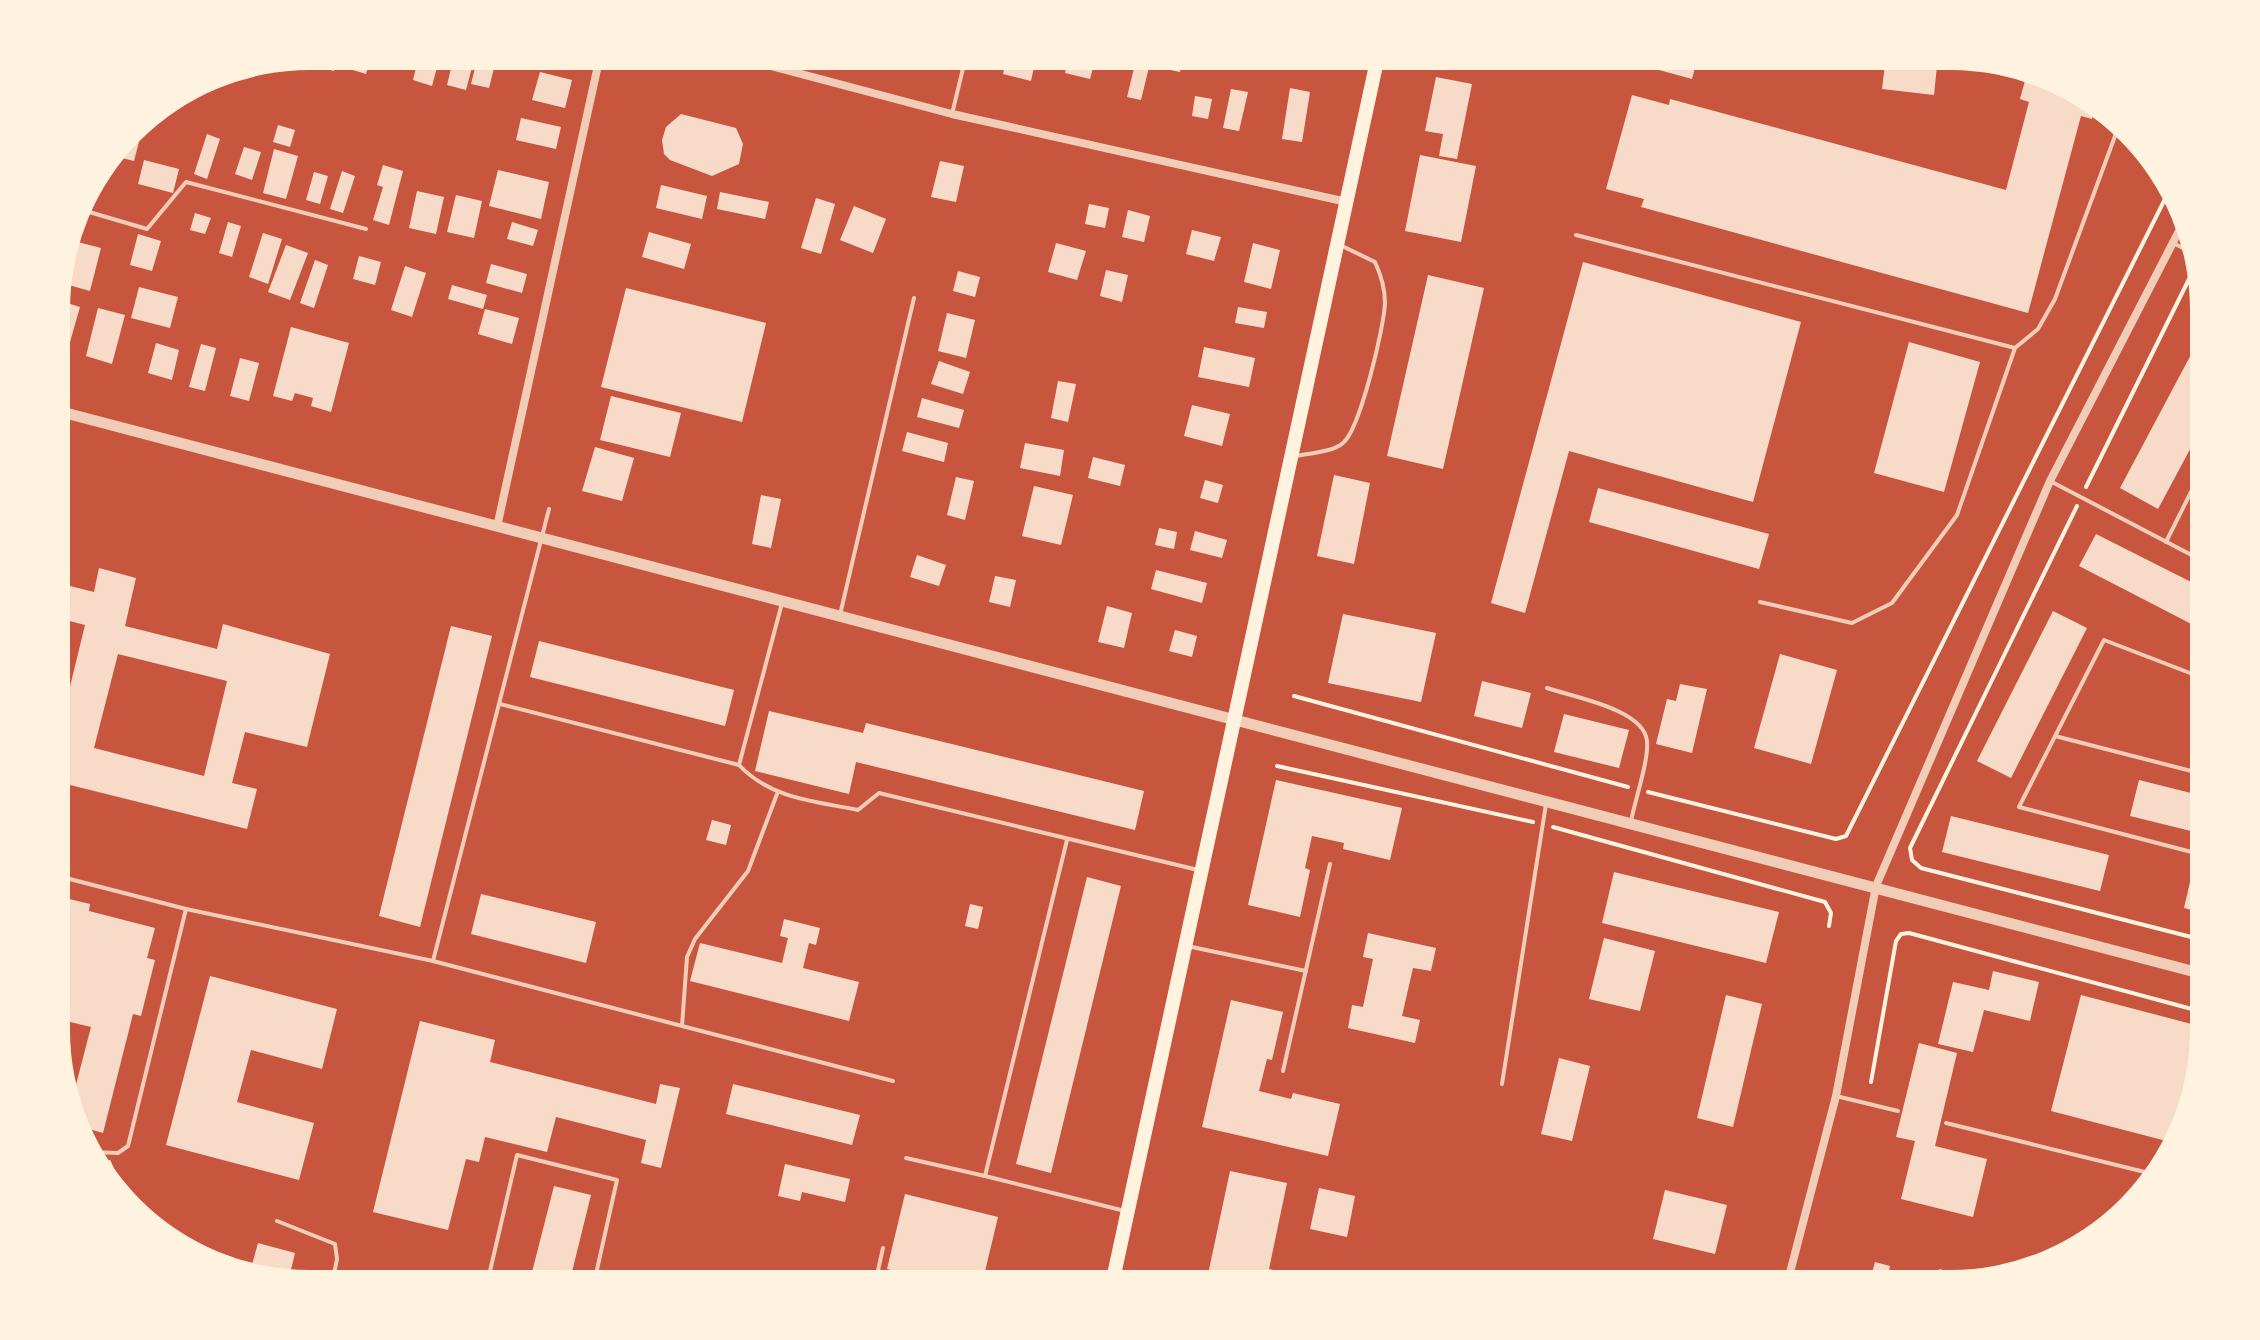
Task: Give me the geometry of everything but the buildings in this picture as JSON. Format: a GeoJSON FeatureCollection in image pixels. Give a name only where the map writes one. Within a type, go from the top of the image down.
{"type":"FeatureCollection","features":[{"type":"Feature","properties":{"kind":"main road"},"geometry":{"type":"LineString","coordinates":[[1115,1270],[1375,70]]}},
{"type":"Feature","properties":{"kind":"street"},"geometry":{"type":"LineString","coordinates":[[497,527],[597,71]]}},
{"type":"Feature","properties":{"kind":"street"},"geometry":{"type":"LineString","coordinates":[[789,71],[952,114],[1347,202]]}},
{"type":"Feature","properties":{"kind":"street"},"geometry":{"type":"LineString","coordinates":[[1791,1269],[1836,1096],[1876,886],[2050,481],[2177,234]]}},
{"type":"Feature","properties":{"kind":"street"},"geometry":{"type":"LineString","coordinates":[[70,414],[2189,970]]}},
{"type":"Feature","properties":{"kind":"lane"},"geometry":{"type":"LineString","coordinates":[[952,114],[962,71]]}},
{"type":"Feature","properties":{"kind":"lane"},"geometry":{"type":"LineString","coordinates":[[1760,602],[1852,623],[1892,603],[1957,515],[2015,348],[2038,329],[2055,299],[2115,137]]}},
{"type":"Feature","properties":{"kind":"lane"},"geometry":{"type":"LineString","coordinates":[[91,212],[147,229],[186,182],[366,229]]}},
{"type":"Feature","properties":{"kind":"lane"},"geometry":{"type":"LineString","coordinates":[[1576,235],[2015,348]]}},
{"type":"Feature","properties":{"kind":"lane"},"geometry":{"type":"LineString","coordinates":[[2173,242],[2181,246]]}},
{"type":"Feature","properties":{"kind":"lane"},"geometry":{"type":"LineString","coordinates":[[1292,457],[1341,446],[1351,436],[1360,417],[1385,304],[1382,277],[1375,262],[1338,244]]}},
{"type":"Feature","properties":{"kind":"lane"},"geometry":{"type":"LineString","coordinates":[[839,618],[914,298]]}},
{"type":"Feature","properties":{"kind":"lane"},"geometry":{"type":"LineString","coordinates":[[2050,481],[2189,554]]}},
{"type":"Feature","properties":{"kind":"lane"},"geometry":{"type":"LineString","coordinates":[[2166,542],[2189,496]]}},
{"type":"Feature","properties":{"kind":"lane"},"geometry":{"type":"LineString","coordinates":[[433,961],[549,509]]}},
{"type":"Feature","properties":{"kind":"lane"},"geometry":{"type":"LineString","coordinates":[[739,765],[782,603]]}},
{"type":"Feature","properties":{"kind":"lane"},"geometry":{"type":"LineString","coordinates":[[2189,673],[2104,640],[2019,807],[2189,851]]}},
{"type":"Feature","properties":{"kind":"lane"},"geometry":{"type":"LineString","coordinates":[[1547,688],[1630,715],[1642,728],[1647,741],[1630,823]]}},
{"type":"Feature","properties":{"kind":"lane"},"geometry":{"type":"LineString","coordinates":[[500,704],[739,765],[755,782],[777,794],[858,810],[879,793],[1201,871]]}},
{"type":"Feature","properties":{"kind":"lane"},"geometry":{"type":"LineString","coordinates":[[2055,736],[2189,770]]}},
{"type":"Feature","properties":{"kind":"lane"},"geometry":{"type":"LineString","coordinates":[[682,1026],[687,957],[695,939],[748,871],[777,794]]}},
{"type":"Feature","properties":{"kind":"lane"},"geometry":{"type":"LineString","coordinates":[[1502,1084],[1547,802]]}},
{"type":"Feature","properties":{"kind":"lane"},"geometry":{"type":"LineString","coordinates":[[985,1176],[1067,839]]}},
{"type":"Feature","properties":{"kind":"lane"},"geometry":{"type":"LineString","coordinates":[[1283,1071],[1330,864]]}},
{"type":"Feature","properties":{"kind":"lane"},"geometry":{"type":"LineString","coordinates":[[70,879],[186,909],[433,961],[893,1081]]}},
{"type":"Feature","properties":{"kind":"lane"},"geometry":{"type":"LineString","coordinates":[[106,1155],[118,1153],[128,1146],[186,909]]}},
{"type":"Feature","properties":{"kind":"lane"},"geometry":{"type":"LineString","coordinates":[[1185,946],[1306,971]]}},
{"type":"Feature","properties":{"kind":"lane"},"geometry":{"type":"LineString","coordinates":[[1836,1096],[1898,1111]]}},
{"type":"Feature","properties":{"kind":"lane"},"geometry":{"type":"LineString","coordinates":[[1946,1123],[2143,1172]]}},
{"type":"Feature","properties":{"kind":"lane"},"geometry":{"type":"LineString","coordinates":[[490,1270],[517,1155],[617,1180],[597,1270]]}},
{"type":"Feature","properties":{"kind":"lane"},"geometry":{"type":"LineString","coordinates":[[906,1158],[1128,1211]]}},
{"type":"Feature","properties":{"kind":"lane"},"geometry":{"type":"LineString","coordinates":[[277,1221],[335,1244],[335,1270]]}},
{"type":"Feature","properties":{"kind":"lane"},"geometry":{"type":"LineString","coordinates":[[878,1270],[883,1248]]}},
{"type":"Feature","properties":{"kind":"path"},"geometry":{"type":"LineString","coordinates":[[1294,696],[1637,790],[1836,839],[1846,836],[2164,202]]}},
{"type":"Feature","properties":{"kind":"path"},"geometry":{"type":"LineString","coordinates":[[2187,282],[1910,848],[1912,860],[1921,868],[2189,936]]}},
{"type":"Feature","properties":{"kind":"path"},"geometry":{"type":"LineString","coordinates":[[1825,902],[1831,913],[1829,926]]}},
{"type":"Feature","properties":{"kind":"path"},"geometry":{"type":"LineString","coordinates":[[1871,1082],[1896,941],[1901,934],[1909,933],[2189,1008]]}}]}
